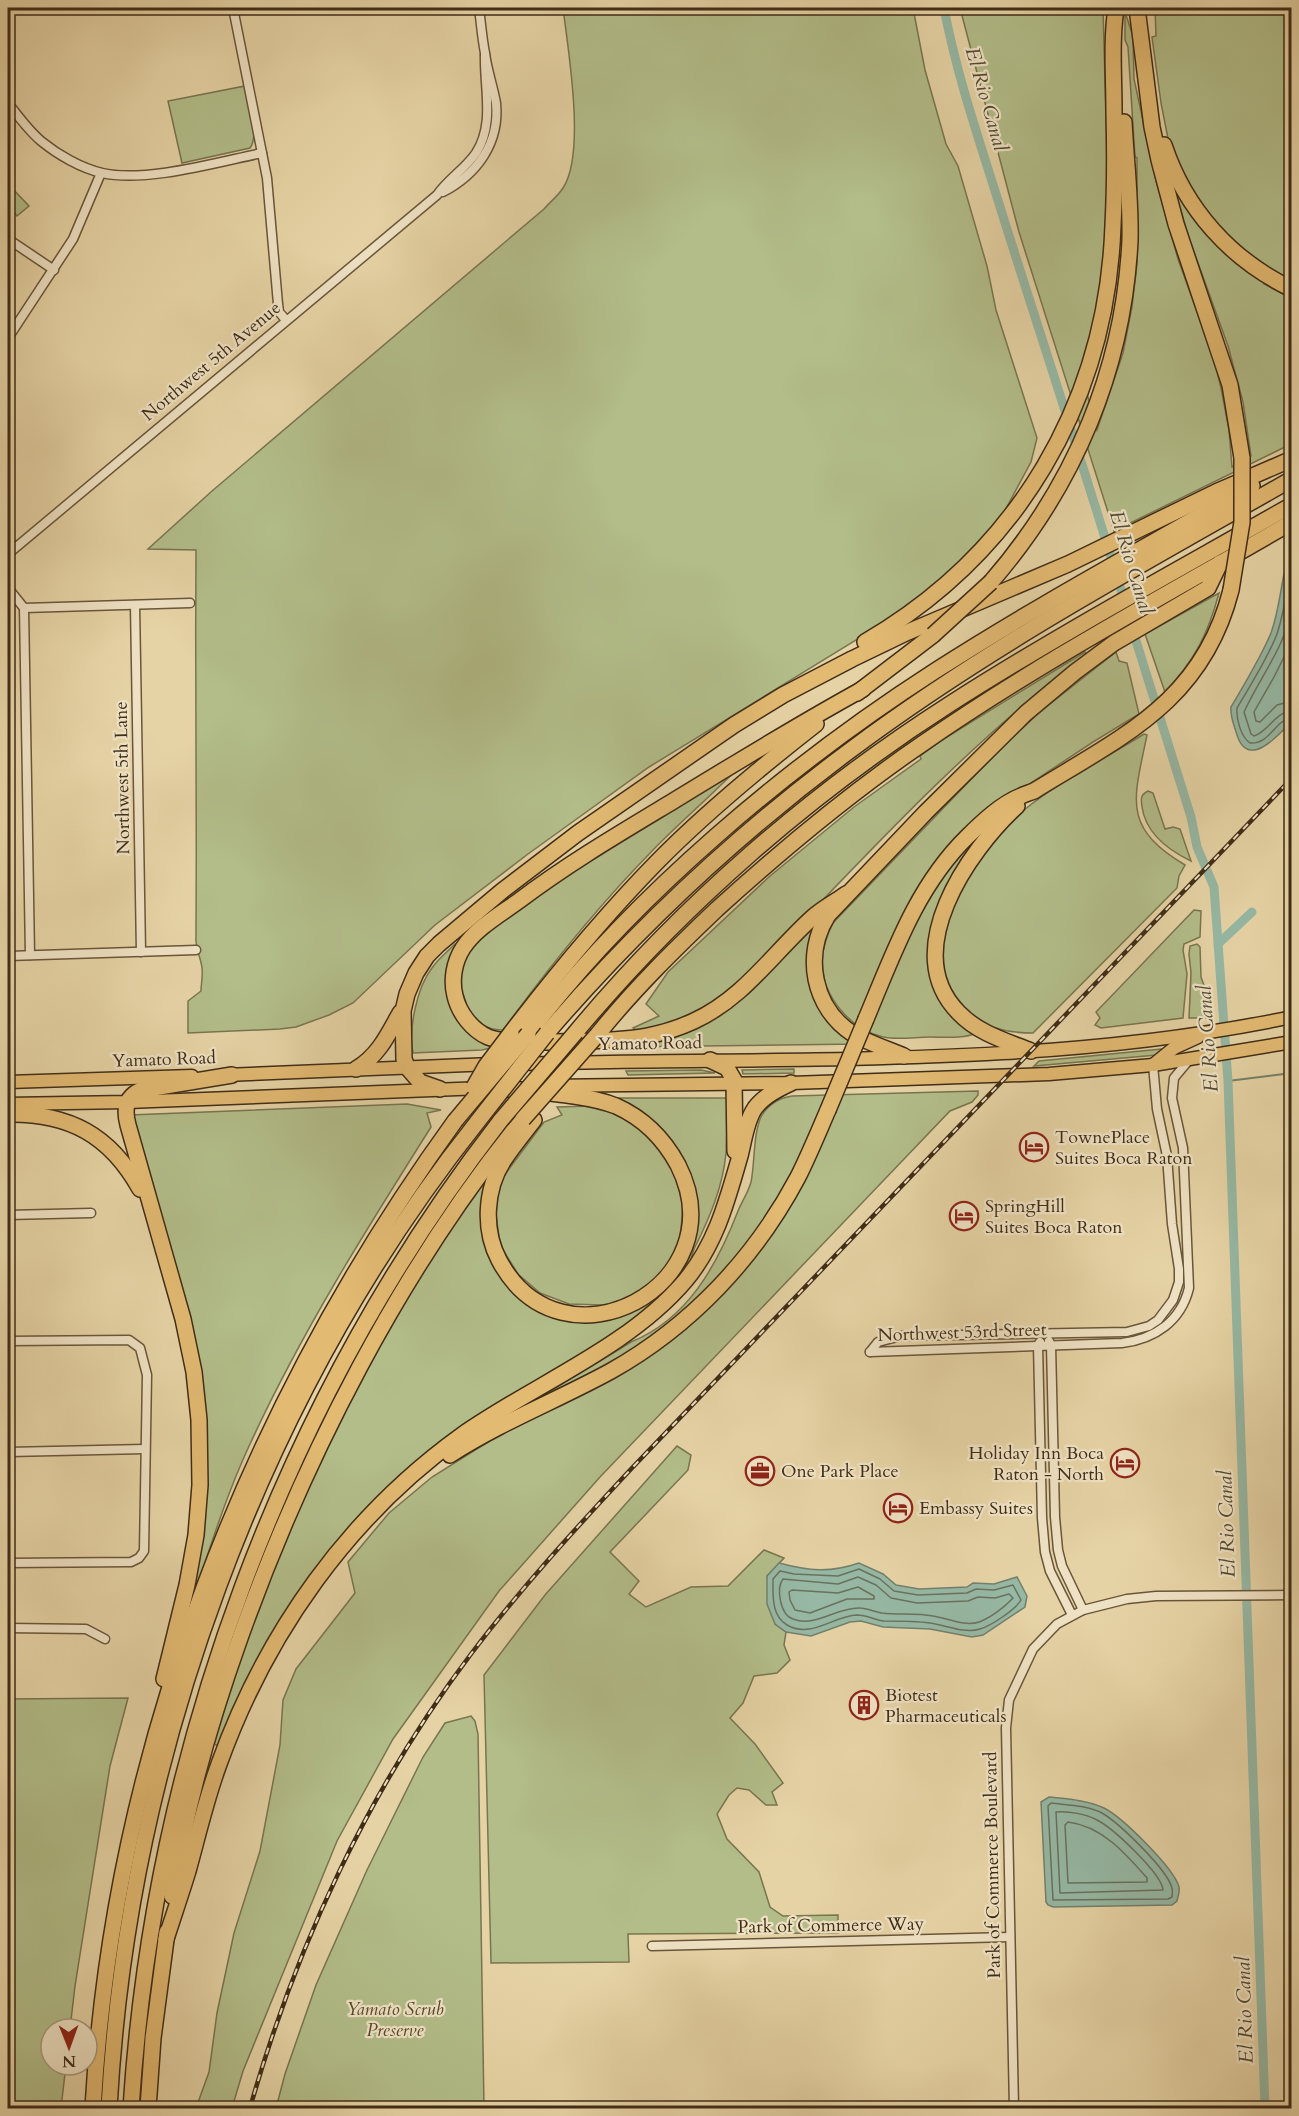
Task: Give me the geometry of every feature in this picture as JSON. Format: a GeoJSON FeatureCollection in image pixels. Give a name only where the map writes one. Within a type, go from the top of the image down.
{"type":"FeatureCollection","features":[{"type":"Feature","properties":{"kind":"highway"},"geometry":{"type":"LineString","coordinates":[[783,695],[796,682],[912,612],[956,576],[985,547],[1016,510],[1053,452],[1084,384],[1102,321],[1110,268],[1114,126],[1112,35],[1117,8]]}},
{"type":"Feature","properties":{"kind":"highway"},"geometry":{"type":"LineString","coordinates":[[153,1742],[226,1531],[292,1386],[322,1329],[370,1248],[455,1121],[486,1066],[582,944],[663,856],[756,772],[933,635],[991,582],[1029,535],[1063,482],[1095,413],[1118,334],[1126,287],[1129,255],[1129,199],[1117,8]]}},
{"type":"Feature","properties":{"kind":"highway"},"geometry":{"type":"LineString","coordinates":[[1031,1051],[979,1029],[960,1014],[950,1002],[942,989],[935,957],[940,922],[964,871],[990,835],[1029,794],[1140,724],[1161,708],[1196,669],[1210,646],[1232,590],[1242,522],[1242,458],[1230,385],[1185,252],[1164,181],[1152,127],[1137,8]]}},
{"type":"Feature","properties":{"kind":"highway"},"geometry":{"type":"LineString","coordinates":[[1147,85],[1166,153],[1191,201],[1207,225],[1240,257],[1292,289]]}},
{"type":"Feature","properties":{"kind":"highway"},"geometry":{"type":"LineString","coordinates":[[356,1069],[369,1060],[381,1047],[404,1005],[416,973],[433,950],[502,891],[629,796],[709,742],[783,695],[880,644],[1087,555],[1216,492],[1292,461]]}},
{"type":"Feature","properties":{"kind":"highway"},"geometry":{"type":"LineString","coordinates":[[109,2109],[122,1973],[148,1828],[174,1724],[228,1562],[279,1445],[336,1331],[397,1232],[452,1154],[547,1033],[637,934],[706,868],[777,806],[905,711],[1095,585],[1292,461]]}},
{"type":"Feature","properties":{"kind":"highway"},"geometry":{"type":"LineString","coordinates":[[1137,560],[1292,479]]}},
{"type":"Feature","properties":{"kind":"highway"},"geometry":{"type":"LineString","coordinates":[[132,2109],[144,1982],[169,1838],[207,1694],[241,1593],[294,1465],[354,1346],[425,1227],[501,1120],[633,966],[748,857],[813,803],[950,704],[1292,505]]}},
{"type":"Feature","properties":{"kind":"highway"},"geometry":{"type":"LineString","coordinates":[[148,2109],[156,2016],[177,1866],[213,1718],[254,1596],[286,1519],[331,1423],[392,1312],[459,1206],[572,1065],[652,973],[768,863],[825,815],[962,717],[1022,679],[1112,636],[1153,611],[1220,563],[1292,522]]}},
{"type":"Feature","properties":{"kind":"highway"},"geometry":{"type":"LineString","coordinates":[[455,1121],[550,1005],[637,912],[706,846],[854,726],[907,690],[987,639],[1095,585]]}},
{"type":"Feature","properties":{"kind":"highway"},"geometry":{"type":"LineString","coordinates":[[904,1056],[858,1036],[847,1029],[828,1009],[818,988],[814,959],[818,935],[828,915],[846,894],[1010,727],[1112,636]]}},
{"type":"Feature","properties":{"kind":"highway"},"geometry":{"type":"LineString","coordinates":[[846,894],[814,916],[752,981],[731,999],[691,1023],[660,1033],[623,1039],[498,1041],[473,1028],[459,1009],[455,997],[454,972],[457,959],[464,946],[521,899],[591,851],[815,715],[863,689]]}},
{"type":"Feature","properties":{"kind":"highway"},"geometry":{"type":"LineString","coordinates":[[346,1541],[376,1518],[419,1478],[448,1457],[494,1429],[627,1361],[660,1338],[695,1310],[737,1268],[769,1225],[798,1175],[909,919],[936,872],[956,848],[985,820],[1021,795],[1029,794]]}},
{"type":"Feature","properties":{"kind":"highway"},"geometry":{"type":"LineString","coordinates":[[404,1005],[402,1049],[407,1067],[420,1082],[440,1089]]}},
{"type":"Feature","properties":{"kind":"highway"},"geometry":{"type":"LineString","coordinates":[[710,1060],[727,1068],[735,1083],[734,1178]]}},
{"type":"Feature","properties":{"kind":"highway"},"geometry":{"type":"LineString","coordinates":[[93,2109],[100,2025],[117,1908],[165,1676],[194,1551],[201,1451],[199,1412],[191,1354],[178,1299],[126,1121],[126,1108],[133,1094],[146,1089],[232,1075]]}},
{"type":"Feature","properties":{"kind":"highway"},"geometry":{"type":"LineString","coordinates":[[166,1939],[212,1785],[244,1702],[262,1664],[298,1604],[346,1541],[389,1495],[463,1435],[615,1341],[639,1325],[667,1301],[693,1270],[708,1246],[724,1212],[753,1113],[769,1095],[791,1083]]}},
{"type":"Feature","properties":{"kind":"highway"},"geometry":{"type":"LineString","coordinates":[[500,1088],[590,1099],[610,1104],[628,1112],[643,1123],[657,1135],[671,1153],[680,1170],[687,1192],[688,1233],[672,1270],[642,1300],[626,1308],[606,1313],[586,1315],[567,1313],[549,1307],[531,1296],[504,1268],[494,1249],[490,1229],[491,1192],[503,1160],[528,1119]]}},
{"type":"Feature","properties":{"kind":"highway"},"geometry":{"type":"LineString","coordinates":[[8,1114],[45,1116],[66,1122],[93,1136],[109,1148],[124,1164],[140,1188],[152,1213]]}},
{"type":"Feature","properties":{"kind":"main road","name":"Yamato Road"},"geometry":{"type":"LineString","coordinates":[[8,1082],[407,1067],[1031,1051],[1108,1045],[1210,1032],[1292,1017]]}},
{"type":"Feature","properties":{"kind":"main road"},"geometry":{"type":"LineString","coordinates":[[1153,1065],[1174,1048],[1210,1032]]}},
{"type":"Feature","properties":{"kind":"main road"},"geometry":{"type":"LineString","coordinates":[[8,1104],[127,1102],[440,1089],[1007,1077],[1153,1065],[1255,1050],[1292,1042]]}},
{"type":"Feature","properties":{"kind":"street"},"geometry":{"type":"LineString","coordinates":[[233,8],[267,178],[279,312],[286,320]]}},
{"type":"Feature","properties":{"kind":"street","name":"Northwest 5th Avenue"},"geometry":{"type":"LineString","coordinates":[[8,554],[437,195],[475,154],[484,137],[488,116],[485,55],[479,8]]}},
{"type":"Feature","properties":{"kind":"street"},"geometry":{"type":"LineString","coordinates":[[8,103],[28,128],[54,151],[101,173],[145,175],[262,153]]}},
{"type":"Feature","properties":{"kind":"street"},"geometry":{"type":"LineString","coordinates":[[8,338],[73,239],[101,173]]}},
{"type":"Feature","properties":{"kind":"street"},"geometry":{"type":"LineString","coordinates":[[8,239],[54,270]]}},
{"type":"Feature","properties":{"kind":"street"},"geometry":{"type":"LineString","coordinates":[[8,588],[24,608],[30,955]]}},
{"type":"Feature","properties":{"kind":"street"},"geometry":{"type":"LineString","coordinates":[[24,608],[190,603]]}},
{"type":"Feature","properties":{"kind":"street","name":"Northwest 5th Lane"},"geometry":{"type":"LineString","coordinates":[[135,604],[141,952]]}},
{"type":"Feature","properties":{"kind":"street"},"geometry":{"type":"LineString","coordinates":[[8,956],[196,950]]}},
{"type":"Feature","properties":{"kind":"street","name":"Northwest 53rd Street"},"geometry":{"type":"LineString","coordinates":[[1153,1065],[1157,1109],[1167,1156],[1172,1224],[1179,1269],[1179,1282],[1173,1300],[1158,1320],[1136,1330],[901,1336],[878,1342],[870,1352],[1122,1343],[1146,1338],[1165,1327],[1184,1304],[1189,1288],[1183,1148],[1172,1086],[1174,1078],[1189,1060]]}},
{"type":"Feature","properties":{"kind":"street"},"geometry":{"type":"LineString","coordinates":[[8,1215],[91,1213]]}},
{"type":"Feature","properties":{"kind":"street"},"geometry":{"type":"LineString","coordinates":[[1044,1333],[1051,1345],[1055,1517],[1058,1550],[1062,1566],[1083,1610]]}},
{"type":"Feature","properties":{"kind":"street"},"geometry":{"type":"LineString","coordinates":[[1044,1333],[1038,1345],[1041,1510],[1045,1552],[1050,1571],[1072,1615]]}},
{"type":"Feature","properties":{"kind":"street"},"geometry":{"type":"LineString","coordinates":[[8,1341],[123,1338],[134,1342],[140,1348],[147,1375],[144,1551],[140,1558],[131,1563],[8,1563]]}},
{"type":"Feature","properties":{"kind":"street"},"geometry":{"type":"LineString","coordinates":[[8,1452],[145,1449]]}},
{"type":"Feature","properties":{"kind":"street","name":"Park of Commerce Boulevard"},"geometry":{"type":"LineString","coordinates":[[1014,2109],[1006,1728],[1009,1700],[1033,1649],[1057,1624],[1072,1615],[1127,1599],[1156,1596],[1292,1595]]}},
{"type":"Feature","properties":{"kind":"street"},"geometry":{"type":"LineString","coordinates":[[8,1628],[86,1629],[105,1639]]}},
{"type":"Feature","properties":{"kind":"street","name":"Park of Commerce Way"},"geometry":{"type":"LineString","coordinates":[[652,1946],[1010,1937]]}},
{"type":"Feature","properties":{"kind":"green space"},"geometry":{"type":"Polygon","coordinates":[[[563,8],[913,8],[925,70],[946,144],[958,166],[987,266],[996,310],[1037,438],[1031,462],[1002,516],[951,571],[897,615],[649,767],[528,854],[435,925],[353,1003],[296,1027],[188,1033],[188,1001],[201,991],[202,974],[196,941],[196,550],[148,549],[212,491],[544,209],[561,191],[570,172],[574,127],[574,101],[563,8]]]}},
{"type":"Feature","properties":{"kind":"green space"},"geometry":{"type":"Polygon","coordinates":[[[960,8],[1103,8],[1108,192],[1100,304],[1081,372],[1097,430],[1123,353],[1137,264],[1137,158],[1135,157],[1128,47],[1125,40],[1125,12],[1133,36],[1134,79],[1156,181],[1178,259],[1214,359],[1229,430],[1232,467],[1251,456],[1243,402],[1228,346],[1189,238],[1173,183],[1266,280],[1264,284],[1291,298],[1291,444],[1114,531],[1019,232],[960,8]]]}},
{"type":"Feature","properties":{"kind":"green space"},"geometry":{"type":"Polygon","coordinates":[[[1155,8],[1291,8],[1291,284],[1265,269],[1205,216],[1171,154],[1152,37],[1156,36],[1155,8]]]}},
{"type":"Feature","properties":{"kind":"green space"},"geometry":{"type":"Polygon","coordinates":[[[245,86],[254,127],[253,142],[250,148],[182,163],[168,101],[245,86]]]}},
{"type":"Feature","properties":{"kind":"green space"},"geometry":{"type":"Polygon","coordinates":[[[11,187],[29,206],[17,216],[8,205],[8,190],[11,187]]]}},
{"type":"Feature","properties":{"kind":"green space"},"geometry":{"type":"Polygon","coordinates":[[[1219,593],[1199,646],[1185,669],[1165,692],[1145,634],[1219,593]]]}},
{"type":"Feature","properties":{"kind":"green space"},"geometry":{"type":"Polygon","coordinates":[[[1085,652],[1086,655],[996,729],[912,808],[751,975],[717,1002],[676,1022],[637,1031],[633,1028],[659,1016],[646,1004],[668,972],[770,876],[854,807],[921,759],[920,756],[942,740],[1085,652]]]}},
{"type":"Feature","properties":{"kind":"green space"},"geometry":{"type":"Polygon","coordinates":[[[1116,652],[1119,661],[1127,663],[1139,714],[993,808],[935,864],[916,891],[894,938],[913,923],[948,866],[988,826],[965,861],[931,956],[976,1033],[960,1037],[895,1038],[883,1037],[860,1027],[840,1010],[827,988],[822,963],[827,937],[833,923],[1004,745],[1041,711],[1116,652]]]}},
{"type":"Feature","properties":{"kind":"green space"},"geometry":{"type":"Polygon","coordinates":[[[1144,734],[1147,735],[1138,777],[1137,810],[1141,824],[1150,838],[1185,865],[1179,876],[1177,888],[1033,1033],[1009,1031],[986,1025],[959,1004],[942,967],[942,947],[947,926],[966,881],[994,840],[1024,810],[1067,780],[1144,734]]]}},
{"type":"Feature","properties":{"kind":"green space"},"geometry":{"type":"Polygon","coordinates":[[[736,770],[613,892],[556,960],[503,1030],[491,1028],[477,1020],[467,1006],[459,988],[459,975],[468,949],[492,928],[573,869],[736,770]]]}},
{"type":"Feature","properties":{"kind":"green space"},"geometry":{"type":"Polygon","coordinates":[[[1148,791],[1153,793],[1165,829],[1173,827],[1180,829],[1191,861],[1166,846],[1148,825],[1141,799],[1148,791]]]}},
{"type":"Feature","properties":{"kind":"green space"},"geometry":{"type":"Polygon","coordinates":[[[1194,910],[1201,911],[1200,937],[1184,944],[1187,974],[1183,1018],[1101,1028],[1095,1025],[1100,1018],[1096,1012],[1194,910]]]}},
{"type":"Feature","properties":{"kind":"green space"},"geometry":{"type":"Polygon","coordinates":[[[810,929],[812,930],[807,968],[812,993],[832,1025],[858,1044],[621,1047],[622,1044],[674,1035],[810,929]]]}},
{"type":"Feature","properties":{"kind":"green space"},"geometry":{"type":"Polygon","coordinates":[[[455,944],[458,947],[448,970],[484,1042],[494,1047],[482,1050],[413,1053],[413,1021],[422,986],[434,965],[455,944]]]}},
{"type":"Feature","properties":{"kind":"green space"},"geometry":{"type":"Polygon","coordinates":[[[1197,944],[1200,947],[1201,977],[1212,1008],[1206,1011],[1207,1018],[1189,1018],[1191,973],[1189,954],[1190,946],[1197,944]]]}},
{"type":"Feature","properties":{"kind":"green space"},"geometry":{"type":"Polygon","coordinates":[[[1162,1049],[1157,1055],[1034,1066],[1039,1061],[1162,1049]]]}},
{"type":"Feature","properties":{"kind":"green space"},"geometry":{"type":"Polygon","coordinates":[[[794,1069],[794,1073],[743,1074],[742,1070],[794,1069]]]}},
{"type":"Feature","properties":{"kind":"green space"},"geometry":{"type":"Polygon","coordinates":[[[701,1070],[715,1073],[628,1075],[626,1071],[701,1070]]]}},
{"type":"Feature","properties":{"kind":"green space"},"geometry":{"type":"Polygon","coordinates":[[[978,1091],[978,1095],[972,1102],[950,1111],[600,1477],[499,1591],[393,1739],[337,1841],[243,2071],[232,2108],[196,2108],[209,2072],[217,2013],[234,1933],[260,1851],[280,1745],[283,1700],[296,1669],[355,1593],[348,1562],[389,1513],[432,1477],[507,1430],[592,1390],[626,1370],[661,1347],[705,1311],[738,1276],[836,1107],[821,1107],[792,1173],[765,1220],[748,1245],[707,1292],[660,1332],[635,1349],[598,1371],[519,1410],[651,1332],[684,1305],[710,1270],[748,1190],[759,1122],[771,1105],[792,1096],[978,1091]]]}},
{"type":"Feature","properties":{"kind":"green space"},"geometry":{"type":"Polygon","coordinates":[[[614,1098],[728,1098],[726,1153],[722,1177],[711,1213],[687,1268],[659,1301],[641,1316],[453,1434],[418,1460],[372,1502],[318,1565],[294,1599],[253,1670],[219,1746],[214,1744],[261,1597],[290,1524],[338,1421],[392,1322],[451,1226],[483,1180],[489,1182],[484,1201],[517,1293],[601,1316],[615,1317],[645,1305],[662,1292],[685,1261],[692,1242],[695,1203],[684,1164],[614,1098]]]}},
{"type":"Feature","properties":{"kind":"green space"},"geometry":{"type":"Polygon","coordinates":[[[407,1104],[441,1110],[427,1113],[431,1127],[359,1243],[291,1362],[250,1444],[235,1480],[196,1590],[191,1588],[203,1425],[130,1115],[407,1104]]]}},
{"type":"Feature","properties":{"kind":"green space"},"geometry":{"type":"Polygon","coordinates":[[[592,1106],[608,1111],[610,1109],[640,1128],[656,1142],[674,1171],[683,1205],[680,1240],[667,1269],[635,1298],[604,1305],[569,1304],[540,1293],[518,1274],[503,1250],[496,1214],[498,1192],[503,1177],[544,1122],[562,1115],[557,1107],[592,1106]]]}},
{"type":"Feature","properties":{"kind":"green space"},"geometry":{"type":"Polygon","coordinates":[[[677,1446],[691,1455],[688,1470],[610,1552],[639,1581],[629,1594],[646,1607],[691,1587],[728,1586],[764,1550],[784,1558],[767,1576],[775,1624],[786,1632],[784,1645],[790,1660],[777,1673],[754,1676],[743,1703],[730,1718],[755,1744],[783,1783],[772,1792],[777,1805],[766,1805],[749,1790],[737,1788],[729,1795],[717,1814],[727,1839],[759,1872],[770,1907],[783,1916],[838,1915],[838,1933],[628,1934],[629,1962],[491,1963],[484,1675],[545,1595],[677,1446]]]}},
{"type":"Feature","properties":{"kind":"green space"},"geometry":{"type":"Polygon","coordinates":[[[128,1698],[110,1766],[71,2017],[39,2017],[39,2077],[65,2077],[61,2108],[8,2108],[8,1699],[128,1698]]]}},
{"type":"Feature","properties":{"kind":"green space","name":"Yamato Scrub Preserve"},"geometry":{"type":"Polygon","coordinates":[[[471,1716],[475,1721],[478,1734],[484,2108],[276,2108],[285,2074],[316,1985],[367,1870],[423,1757],[445,1723],[471,1716]]]}},
{"type":"Feature","properties":{"kind":"water"},"geometry":{"type":"Polygon","coordinates":[[[1291,569],[1291,722],[1272,741],[1256,750],[1248,750],[1242,745],[1237,735],[1231,707],[1271,633],[1284,574],[1291,569]]]}},
{"type":"Feature","properties":{"kind":"water"},"geometry":{"type":"Polygon","coordinates":[[[779,1563],[800,1568],[829,1570],[859,1563],[883,1574],[896,1585],[919,1589],[967,1587],[973,1583],[994,1584],[1017,1577],[1027,1596],[1025,1607],[983,1635],[972,1637],[930,1629],[883,1627],[861,1621],[850,1622],[811,1636],[786,1632],[775,1624],[767,1604],[767,1576],[779,1563]]]}},
{"type":"Feature","properties":{"kind":"water"},"geometry":{"type":"Polygon","coordinates":[[[1049,1797],[1091,1803],[1104,1808],[1123,1821],[1168,1868],[1179,1887],[1177,1901],[1172,1905],[1053,1907],[1048,1905],[1041,1802],[1049,1797]]]}},
{"type":"Feature","properties":{"kind":"waterway","name":"El Rio Canal"},"geometry":{"type":"LineString","coordinates":[[944,8],[956,63],[972,118],[1125,603]]}},
{"type":"Feature","properties":{"kind":"waterway","name":"El Rio Canal"},"geometry":{"type":"LineString","coordinates":[[1132,628],[1191,817],[1197,847],[1214,887],[1228,1081],[1265,2108]]}},
{"type":"Feature","properties":{"kind":"waterway"},"geometry":{"type":"LineString","coordinates":[[1218,944],[1252,912]]}},
{"type":"Feature","properties":{"kind":"waterway"},"geometry":{"type":"LineString","coordinates":[[1228,1081],[1292,1073]]}},
{"type":"Feature","properties":{"kind":"railway"},"geometry":{"type":"LineString","coordinates":[[250,2108],[290,1988],[313,1929],[340,1871],[368,1814],[400,1759],[471,1654],[549,1559],[632,1468],[1292,778]]}},
{"type":"Feature","properties":{"kind":"place","name":"TownePlace Suites Boca Raton"},"geometry":{"type":"Point","coordinates":[1034,1147]}},
{"type":"Feature","properties":{"kind":"place","name":"SpringHill Suites Boca Raton"},"geometry":{"type":"Point","coordinates":[964,1216]}},
{"type":"Feature","properties":{"kind":"place","name":"Holiday Inn Boca Raton - North"},"geometry":{"type":"Point","coordinates":[1125,1463]}},
{"type":"Feature","properties":{"kind":"place","name":"One Park Place"},"geometry":{"type":"Point","coordinates":[760,1471]}},
{"type":"Feature","properties":{"kind":"place","name":"Embassy Suites"},"geometry":{"type":"Point","coordinates":[898,1508]}},
{"type":"Feature","properties":{"kind":"place","name":"Biotest Pharmaceuticals"},"geometry":{"type":"Point","coordinates":[864,1705]}}]}
